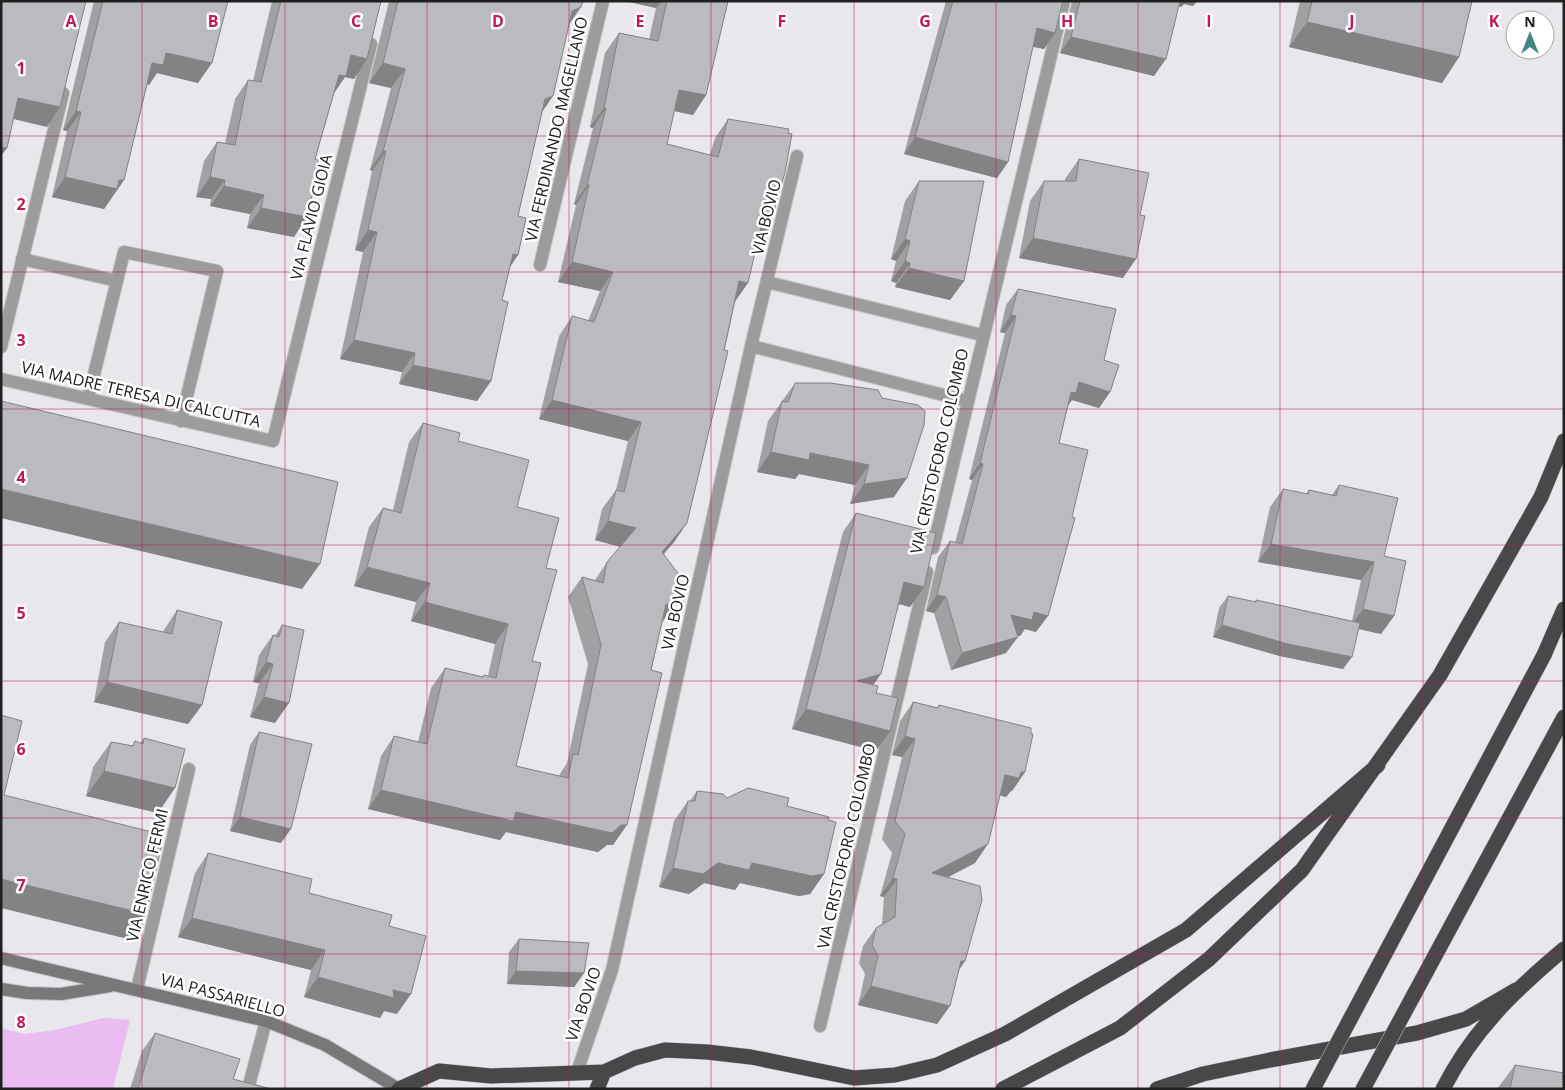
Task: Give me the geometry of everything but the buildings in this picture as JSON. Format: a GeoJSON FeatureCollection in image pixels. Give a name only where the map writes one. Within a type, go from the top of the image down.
{"type":"FeatureCollection","features":[{"type":"Feature","properties":{"kind":"highway"},"geometry":{"type":"LineString","coordinates":[[1003,1089],[1120,1028],[1209,959],[1302,870],[1440,675],[1541,498],[1564,441]]}},
{"type":"Feature","properties":{"kind":"highway"},"geometry":{"type":"LineString","coordinates":[[1313,1089],[1544,655],[1564,609]]}},
{"type":"Feature","properties":{"kind":"highway"},"geometry":{"type":"LineString","coordinates":[[1363,1089],[1564,717]]}},
{"type":"Feature","properties":{"kind":"highway"},"geometry":{"type":"LineString","coordinates":[[399,1089],[439,1071],[491,1076],[604,1072],[635,1058],[665,1050],[751,1057],[854,1078],[895,1075],[937,1064],[1005,1034],[1186,930],[1378,765]]}},
{"type":"Feature","properties":{"kind":"highway"},"geometry":{"type":"LineString","coordinates":[[1443,1089],[1473,1039],[1516,990],[1564,949]]}},
{"type":"Feature","properties":{"kind":"highway"},"geometry":{"type":"LineString","coordinates":[[1157,1089],[1203,1074],[1417,1033],[1466,1019],[1516,990]]}},
{"type":"Feature","properties":{"kind":"highway"},"geometry":{"type":"LineString","coordinates":[[597,1089],[604,1072]]}},
{"type":"Feature","properties":{"kind":"street","name":"VIA FERDINANDO MAGELLANO"},"geometry":{"type":"LineString","coordinates":[[540,265],[603,1]]}},
{"type":"Feature","properties":{"kind":"street","name":"VIA CRISTOFORO COLOMBO"},"geometry":{"type":"LineString","coordinates":[[820,1026],[982,335],[1064,1]]}},
{"type":"Feature","properties":{"kind":"street","name":"VIA FLAVIO GIOIA"},"geometry":{"type":"LineString","coordinates":[[273,441],[374,30]]}},
{"type":"Feature","properties":{"kind":"street"},"geometry":{"type":"LineString","coordinates":[[1,347],[67,78]]}},
{"type":"Feature","properties":{"kind":"street","name":"VIA BOVIO"},"geometry":{"type":"LineString","coordinates":[[577,1072],[612,970],[751,346],[797,156]]}},
{"type":"Feature","properties":{"kind":"street"},"geometry":{"type":"LineString","coordinates":[[88,399],[124,252],[217,271],[181,421]]}},
{"type":"Feature","properties":{"kind":"street"},"geometry":{"type":"LineString","coordinates":[[22,259],[117,281]]}},
{"type":"Feature","properties":{"kind":"street"},"geometry":{"type":"LineString","coordinates":[[767,282],[982,335]]}},
{"type":"Feature","properties":{"kind":"street"},"geometry":{"type":"LineString","coordinates":[[751,346],[967,401]]}},
{"type":"Feature","properties":{"kind":"street","name":"VIA MADRE TERESA DI CALCUTTA"},"geometry":{"type":"LineString","coordinates":[[1,379],[273,441]]}},
{"type":"Feature","properties":{"kind":"street","name":"VIA ENRICO FERMI"},"geometry":{"type":"LineString","coordinates":[[137,989],[189,768]]}},
{"type":"Feature","properties":{"kind":"street","name":"VIA PASSARIELLO"},"geometry":{"type":"LineString","coordinates":[[1,958],[266,1021],[325,1045],[399,1089]]}},
{"type":"Feature","properties":{"kind":"street","name":"VIA PASSARIELLO"},"geometry":{"type":"LineString","coordinates":[[1,989],[27,993],[61,994],[115,985]]}},
{"type":"Feature","properties":{"kind":"street"},"geometry":{"type":"LineString","coordinates":[[248,1089],[266,1021]]}},
{"type":"Feature","properties":{"kind":"shaded area"},"geometry":{"type":"Polygon","coordinates":[[[104,1018],[130,1020],[113,1089],[1,1089],[1,1028],[24,1034],[55,1030],[104,1018]]]}}]}
